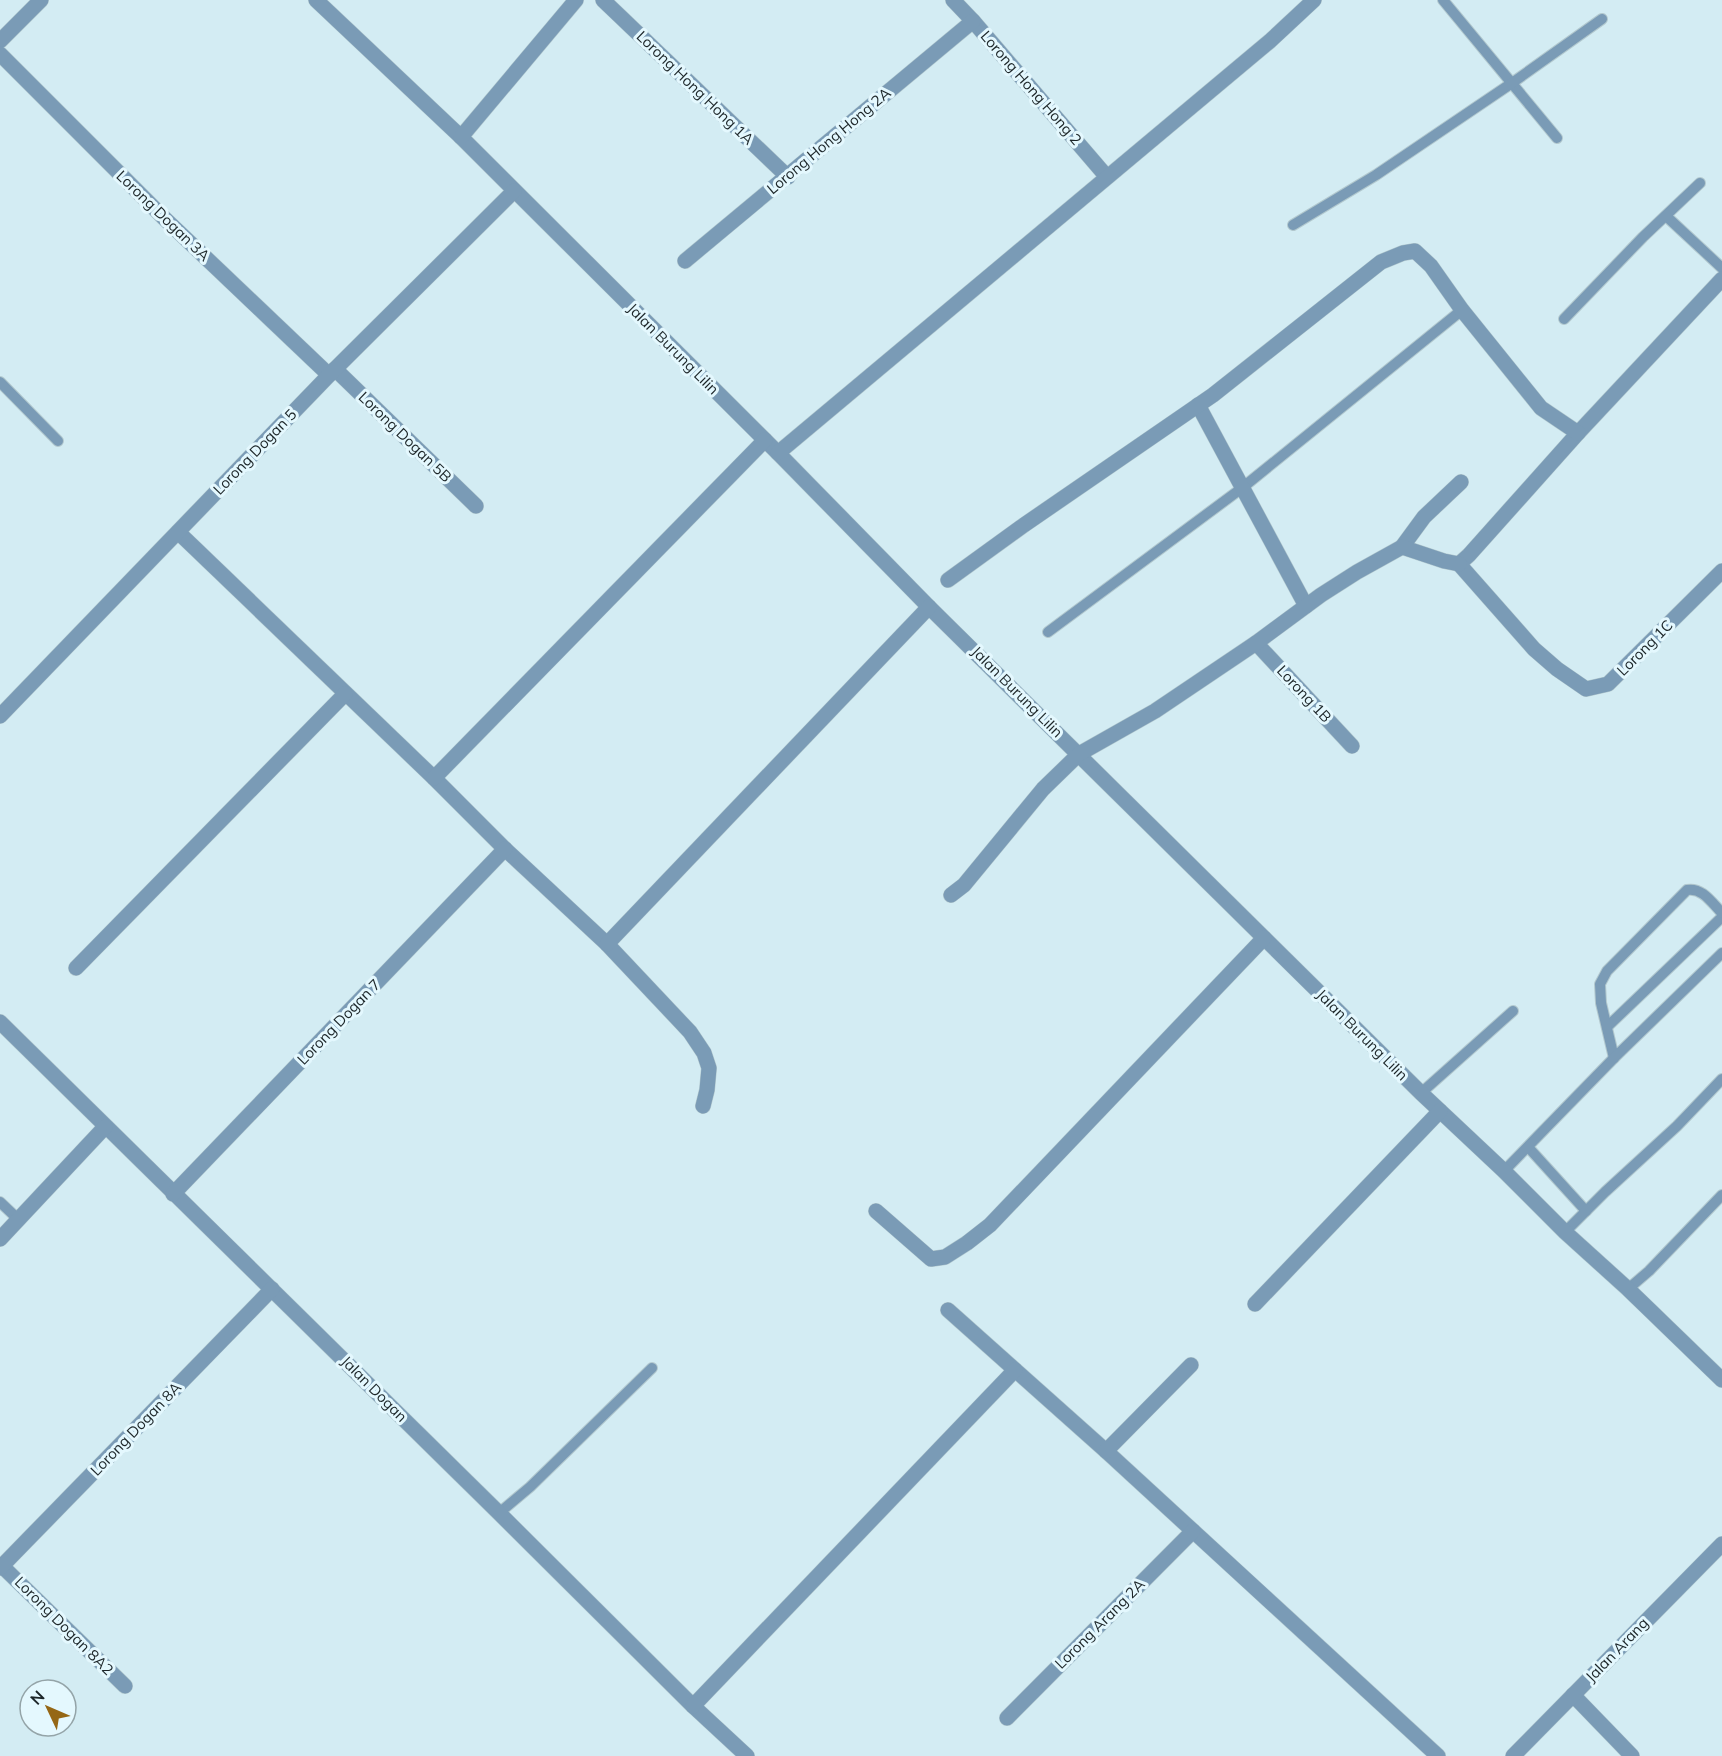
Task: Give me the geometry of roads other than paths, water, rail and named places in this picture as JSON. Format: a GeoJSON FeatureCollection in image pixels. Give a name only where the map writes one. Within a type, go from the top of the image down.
{"type":"FeatureCollection","features":[{"type":"Feature","properties":{"kind":"street"},"geometry":{"type":"LineString","coordinates":[[0,41],[41,0]]}},
{"type":"Feature","properties":{"kind":"street","name":"Jalan Burung Lilin"},"geometry":{"type":"LineString","coordinates":[[316,0],[461,137],[929,607],[1421,1093],[1722,1380]]}},
{"type":"Feature","properties":{"kind":"street"},"geometry":{"type":"LineString","coordinates":[[461,137],[576,0]]}},
{"type":"Feature","properties":{"kind":"street","name":"Lorong Hong Hong 1A"},"geometry":{"type":"LineString","coordinates":[[603,0],[788,177]]}},
{"type":"Feature","properties":{"kind":"street","name":"Lorong Hong Hong 2"},"geometry":{"type":"LineString","coordinates":[[953,0],[1107,177]]}},
{"type":"Feature","properties":{"kind":"street"},"geometry":{"type":"LineString","coordinates":[[778,453],[1270,41],[1314,0]]}},
{"type":"Feature","properties":{"kind":"street","name":"Lorong Hong Hong 2A"},"geometry":{"type":"LineString","coordinates":[[685,261],[973,21]]}},
{"type":"Feature","properties":{"kind":"street","name":"Lorong Dogan 3A"},"geometry":{"type":"LineString","coordinates":[[0,54],[164,218],[332,372]]}},
{"type":"Feature","properties":{"kind":"street","name":"Lorong Dogan 5"},"geometry":{"type":"LineString","coordinates":[[0,716],[332,372],[514,191]]}},
{"type":"Feature","properties":{"kind":"street"},"geometry":{"type":"LineString","coordinates":[[948,580],[1198,405],[1381,262],[1403,252],[1415,251],[1431,266],[1462,310],[1541,408],[1578,433]]}},
{"type":"Feature","properties":{"kind":"street"},"geometry":{"type":"LineString","coordinates":[[1402,547],[1460,564],[1722,279]]}},
{"type":"Feature","properties":{"kind":"street","name":"Lorong Dogan 5B"},"geometry":{"type":"LineString","coordinates":[[332,372],[476,506]]}},
{"type":"Feature","properties":{"kind":"street"},"geometry":{"type":"LineString","coordinates":[[1198,405],[1305,606]]}},
{"type":"Feature","properties":{"kind":"street"},"geometry":{"type":"LineString","coordinates":[[434,778],[765,440]]}},
{"type":"Feature","properties":{"kind":"street"},"geometry":{"type":"LineString","coordinates":[[951,896],[964,885],[1043,789],[1079,754],[1155,711],[1256,643],[1305,606],[1357,572],[1402,547],[1424,517],[1461,482]]}},
{"type":"Feature","properties":{"kind":"street"},"geometry":{"type":"LineString","coordinates":[[178,532],[505,849],[607,944],[690,1032],[708,1062],[709,1074],[703,1106]]}},
{"type":"Feature","properties":{"kind":"street","name":"Lorong 1C"},"geometry":{"type":"LineString","coordinates":[[1460,564],[1534,649],[1557,669],[1586,689],[1608,684],[1722,571]]}},
{"type":"Feature","properties":{"kind":"street"},"geometry":{"type":"LineString","coordinates":[[607,944],[929,607]]}},
{"type":"Feature","properties":{"kind":"street","name":"Lorong 1B"},"geometry":{"type":"LineString","coordinates":[[1256,643],[1352,746]]}},
{"type":"Feature","properties":{"kind":"street"},"geometry":{"type":"LineString","coordinates":[[76,968],[345,694]]}},
{"type":"Feature","properties":{"kind":"street","name":"Lorong Dogan 7"},"geometry":{"type":"LineString","coordinates":[[173,1194],[505,849]]}},
{"type":"Feature","properties":{"kind":"street"},"geometry":{"type":"LineString","coordinates":[[876,1211],[931,1259],[945,1257],[967,1243],[990,1225],[1264,938]]}},
{"type":"Feature","properties":{"kind":"street","name":"Jalan Dogan"},"geometry":{"type":"LineString","coordinates":[[0,1022],[693,1706],[747,1756]]}},
{"type":"Feature","properties":{"kind":"street"},"geometry":{"type":"LineString","coordinates":[[1255,1304],[1440,1111]]}},
{"type":"Feature","properties":{"kind":"street"},"geometry":{"type":"LineString","coordinates":[[0,1239],[105,1127]]}},
{"type":"Feature","properties":{"kind":"street","name":"Lorong Dogan 8A"},"geometry":{"type":"LineString","coordinates":[[1,1567],[272,1289]]}},
{"type":"Feature","properties":{"kind":"street"},"geometry":{"type":"LineString","coordinates":[[948,1310],[1106,1451],[1438,1756]]}},
{"type":"Feature","properties":{"kind":"street"},"geometry":{"type":"LineString","coordinates":[[1106,1451],[1191,1365]]}},
{"type":"Feature","properties":{"kind":"street"},"geometry":{"type":"LineString","coordinates":[[693,1706],[1015,1370]]}},
{"type":"Feature","properties":{"kind":"street","name":"Lorong Arang 2A"},"geometry":{"type":"LineString","coordinates":[[1007,1718],[1193,1531]]}},
{"type":"Feature","properties":{"kind":"street","name":"Jalan Arang"},"geometry":{"type":"LineString","coordinates":[[1513,1756],[1722,1544]]}},
{"type":"Feature","properties":{"kind":"street","name":"Lorong Dogan 8A2"},"geometry":{"type":"LineString","coordinates":[[1,1567],[125,1686]]}},
{"type":"Feature","properties":{"kind":"street"},"geometry":{"type":"LineString","coordinates":[[1573,1695],[1632,1756]]}},
{"type":"Feature","properties":{"kind":"lane"},"geometry":{"type":"LineString","coordinates":[[1443,0],[1557,138]]}},
{"type":"Feature","properties":{"kind":"lane"},"geometry":{"type":"LineString","coordinates":[[1293,225],[1376,175],[1602,19]]}},
{"type":"Feature","properties":{"kind":"lane"},"geometry":{"type":"LineString","coordinates":[[1564,319],[1700,183]]}},
{"type":"Feature","properties":{"kind":"lane"},"geometry":{"type":"LineString","coordinates":[[1666,216],[1722,268]]}},
{"type":"Feature","properties":{"kind":"lane"},"geometry":{"type":"LineString","coordinates":[[1048,632],[1242,488],[1462,310]]}},
{"type":"Feature","properties":{"kind":"lane"},"geometry":{"type":"LineString","coordinates":[[0,382],[58,441]]}},
{"type":"Feature","properties":{"kind":"lane"},"geometry":{"type":"LineString","coordinates":[[1614,1058],[1601,1003],[1600,984],[1607,971],[1687,890],[1700,891],[1722,913]]}},
{"type":"Feature","properties":{"kind":"lane"},"geometry":{"type":"LineString","coordinates":[[1607,1028],[1722,917]]}},
{"type":"Feature","properties":{"kind":"lane"},"geometry":{"type":"LineString","coordinates":[[1504,1171],[1614,1058],[1722,953]]}},
{"type":"Feature","properties":{"kind":"lane"},"geometry":{"type":"LineString","coordinates":[[1421,1093],[1513,1011]]}},
{"type":"Feature","properties":{"kind":"lane"},"geometry":{"type":"LineString","coordinates":[[1565,1232],[1677,1126],[1722,1079]]}},
{"type":"Feature","properties":{"kind":"lane"},"geometry":{"type":"LineString","coordinates":[[1528,1147],[1586,1211]]}},
{"type":"Feature","properties":{"kind":"lane"},"geometry":{"type":"LineString","coordinates":[[1628,1289],[1722,1195]]}},
{"type":"Feature","properties":{"kind":"lane"},"geometry":{"type":"LineString","coordinates":[[0,1202],[19,1220]]}},
{"type":"Feature","properties":{"kind":"lane"},"geometry":{"type":"LineString","coordinates":[[499,1513],[530,1487],[652,1368]]}}]}
